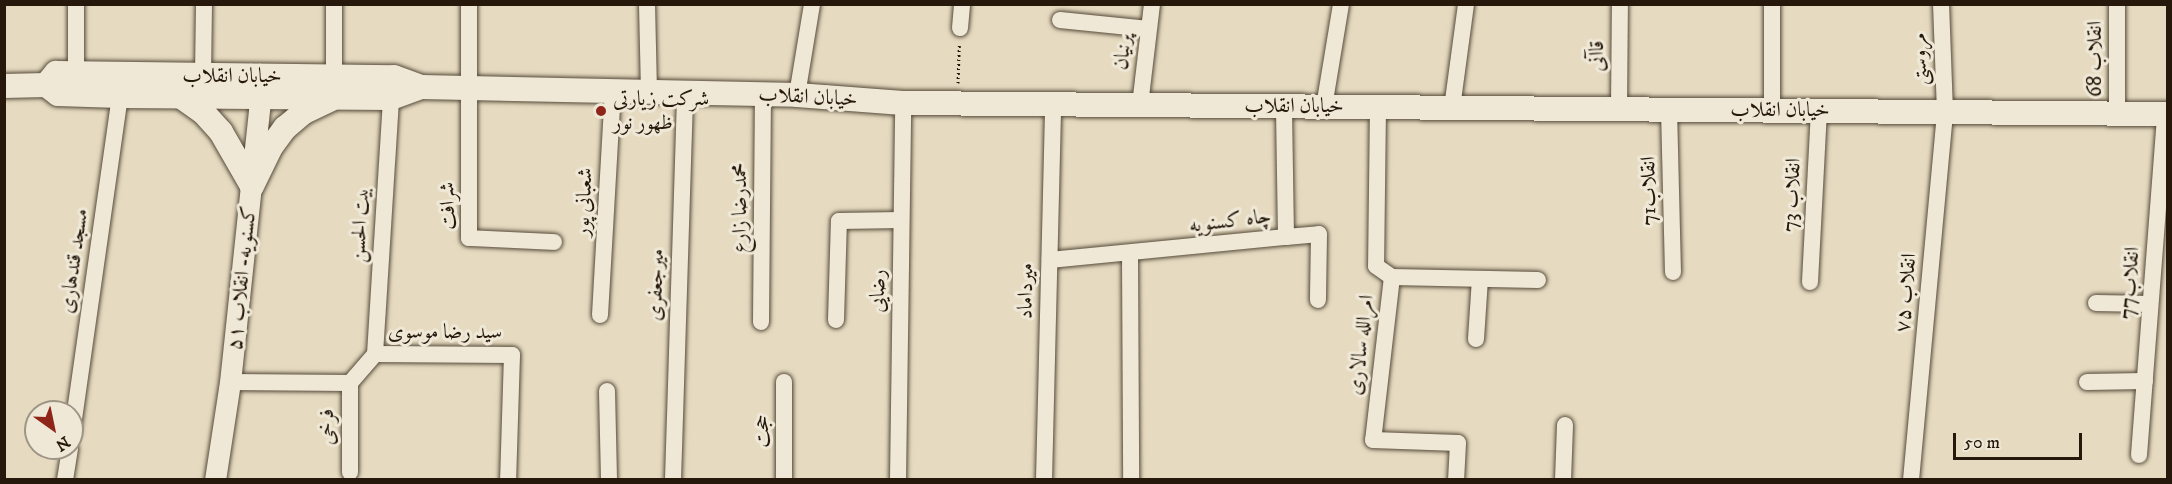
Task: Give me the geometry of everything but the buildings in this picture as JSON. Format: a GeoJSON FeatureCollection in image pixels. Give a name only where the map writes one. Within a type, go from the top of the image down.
{"type":"FeatureCollection","features":[{"type":"Feature","properties":{"kind":"main road","name":"خیابان انقلاب"},"geometry":{"type":"LineString","coordinates":[[46,85],[56,73],[203,76],[262,87]]}},
{"type":"Feature","properties":{"kind":"main road","name":"خیابان انقلاب"},"geometry":{"type":"LineString","coordinates":[[4,86],[46,85],[58,94],[180,96],[262,87],[334,87],[394,77],[421,87],[797,95],[903,103],[2166,114]]}},
{"type":"Feature","properties":{"kind":"main road","name":"خیابان انقلاب"},"geometry":{"type":"LineString","coordinates":[[334,87],[391,98],[421,87]]}},
{"type":"Feature","properties":{"kind":"main road"},"geometry":{"type":"LineString","coordinates":[[252,186],[270,147],[285,128],[334,87]]}},
{"type":"Feature","properties":{"kind":"main road"},"geometry":{"type":"LineString","coordinates":[[180,96],[203,111],[221,132],[252,186]]}},
{"type":"Feature","properties":{"kind":"street"},"geometry":{"type":"LineString","coordinates":[[76,4],[76,74]]}},
{"type":"Feature","properties":{"kind":"street"},"geometry":{"type":"LineString","coordinates":[[203,76],[204,4]]}},
{"type":"Feature","properties":{"kind":"street"},"geometry":{"type":"LineString","coordinates":[[334,4],[334,87]]}},
{"type":"Feature","properties":{"kind":"street"},"geometry":{"type":"LineString","coordinates":[[468,88],[469,4]]}},
{"type":"Feature","properties":{"kind":"street"},"geometry":{"type":"LineString","coordinates":[[647,4],[649,92]]}},
{"type":"Feature","properties":{"kind":"street"},"geometry":{"type":"LineString","coordinates":[[797,95],[812,4]]}},
{"type":"Feature","properties":{"kind":"street"},"geometry":{"type":"LineString","coordinates":[[960,28],[962,4]]}},
{"type":"Feature","properties":{"kind":"street","name":"پرنیان"},"geometry":{"type":"LineString","coordinates":[[1140,105],[1152,4]]}},
{"type":"Feature","properties":{"kind":"street"},"geometry":{"type":"LineString","coordinates":[[1324,107],[1341,4]]}},
{"type":"Feature","properties":{"kind":"street"},"geometry":{"type":"LineString","coordinates":[[1452,108],[1466,4]]}},
{"type":"Feature","properties":{"kind":"street","name":"قاآنی"},"geometry":{"type":"LineString","coordinates":[[1619,109],[1620,4]]}},
{"type":"Feature","properties":{"kind":"street"},"geometry":{"type":"LineString","coordinates":[[1772,110],[1773,4]]}},
{"type":"Feature","properties":{"kind":"street","name":"مروستی"},"geometry":{"type":"LineString","coordinates":[[1941,4],[1945,112]]}},
{"type":"Feature","properties":{"kind":"street","name":"انقلاب 68"},"geometry":{"type":"LineString","coordinates":[[2117,4],[2117,113]]}},
{"type":"Feature","properties":{"kind":"street"},"geometry":{"type":"LineString","coordinates":[[1060,20],[1149,29]]}},
{"type":"Feature","properties":{"kind":"street","name":"کسنویه- انقلاب ۵۱"},"geometry":{"type":"LineString","coordinates":[[215,480],[230,382],[262,87]]}},
{"type":"Feature","properties":{"kind":"street","name":"شرافت"},"geometry":{"type":"LineString","coordinates":[[468,88],[469,238],[555,242]]}},
{"type":"Feature","properties":{"kind":"street","name":"شعبانی پور"},"geometry":{"type":"LineString","coordinates":[[600,315],[613,91]]}},
{"type":"Feature","properties":{"kind":"street","name":"میرجعفری"},"geometry":{"type":"LineString","coordinates":[[673,480],[685,93]]}},
{"type":"Feature","properties":{"kind":"street","name":"محمدرضا زارع"},"geometry":{"type":"LineString","coordinates":[[761,322],[763,94]]}},
{"type":"Feature","properties":{"kind":"street","name":"مسجد قندهاری"},"geometry":{"type":"LineString","coordinates":[[77,400],[120,96]]}},
{"type":"Feature","properties":{"kind":"street","name":"بیت الحسن"},"geometry":{"type":"LineString","coordinates":[[375,354],[391,98]]}},
{"type":"Feature","properties":{"kind":"street","name":"رضایی"},"geometry":{"type":"LineString","coordinates":[[898,480],[903,103]]}},
{"type":"Feature","properties":{"kind":"street","name":"میرداماد"},"geometry":{"type":"LineString","coordinates":[[1044,480],[1053,104]]}},
{"type":"Feature","properties":{"kind":"street","name":"چاه کسنویه"},"geometry":{"type":"LineString","coordinates":[[1050,260],[1130,255],[1286,237],[1284,107]]}},
{"type":"Feature","properties":{"kind":"street","name":"امرالله سالاری"},"geometry":{"type":"LineString","coordinates":[[1378,107],[1376,266],[1392,277],[1373,440],[1458,443],[1456,480]]}},
{"type":"Feature","properties":{"kind":"street","name":"انقلاب71"},"geometry":{"type":"LineString","coordinates":[[1669,109],[1673,272]]}},
{"type":"Feature","properties":{"kind":"street","name":"انقلاب 73"},"geometry":{"type":"LineString","coordinates":[[1810,282],[1819,111]]}},
{"type":"Feature","properties":{"kind":"street","name":"انقلاب ۷۵"},"geometry":{"type":"LineString","coordinates":[[1911,480],[1945,112]]}},
{"type":"Feature","properties":{"kind":"street","name":"انقلاب77"},"geometry":{"type":"LineString","coordinates":[[2139,455],[2166,114]]}},
{"type":"Feature","properties":{"kind":"street"},"geometry":{"type":"LineString","coordinates":[[836,320],[839,221],[901,220]]}},
{"type":"Feature","properties":{"kind":"street"},"geometry":{"type":"LineString","coordinates":[[1286,237],[1319,234],[1318,300]]}},
{"type":"Feature","properties":{"kind":"street"},"geometry":{"type":"LineString","coordinates":[[1130,255],[1131,480]]}},
{"type":"Feature","properties":{"kind":"street"},"geometry":{"type":"LineString","coordinates":[[1392,277],[1538,280]]}},
{"type":"Feature","properties":{"kind":"street"},"geometry":{"type":"LineString","coordinates":[[1476,339],[1480,279]]}},
{"type":"Feature","properties":{"kind":"street"},"geometry":{"type":"LineString","coordinates":[[2096,303],[2151,304]]}},
{"type":"Feature","properties":{"kind":"street","name":"سید رضا موسوی"},"geometry":{"type":"LineString","coordinates":[[350,383],[375,354],[513,355],[508,480]]}},
{"type":"Feature","properties":{"kind":"street"},"geometry":{"type":"LineString","coordinates":[[2087,382],[2145,381]]}},
{"type":"Feature","properties":{"kind":"street"},"geometry":{"type":"LineString","coordinates":[[230,382],[350,383]]}},
{"type":"Feature","properties":{"kind":"street","name":"حجت"},"geometry":{"type":"LineString","coordinates":[[784,382],[784,480]]}},
{"type":"Feature","properties":{"kind":"street","name":"فرخی"},"geometry":{"type":"LineString","coordinates":[[350,383],[350,472]]}},
{"type":"Feature","properties":{"kind":"street"},"geometry":{"type":"LineString","coordinates":[[607,391],[609,480]]}},
{"type":"Feature","properties":{"kind":"street"},"geometry":{"type":"LineString","coordinates":[[1563,480],[1565,425]]}},
{"type":"Feature","properties":{"kind":"street"},"geometry":{"type":"LineString","coordinates":[[65,480],[68,460]]}},
{"type":"Feature","properties":{"kind":"path"},"geometry":{"type":"LineString","coordinates":[[957,103],[960,28]]}},
{"type":"Feature","properties":{"kind":"place","name":"شرکت زیارتی ظهور نور"},"geometry":{"type":"Point","coordinates":[601,111]}}]}
